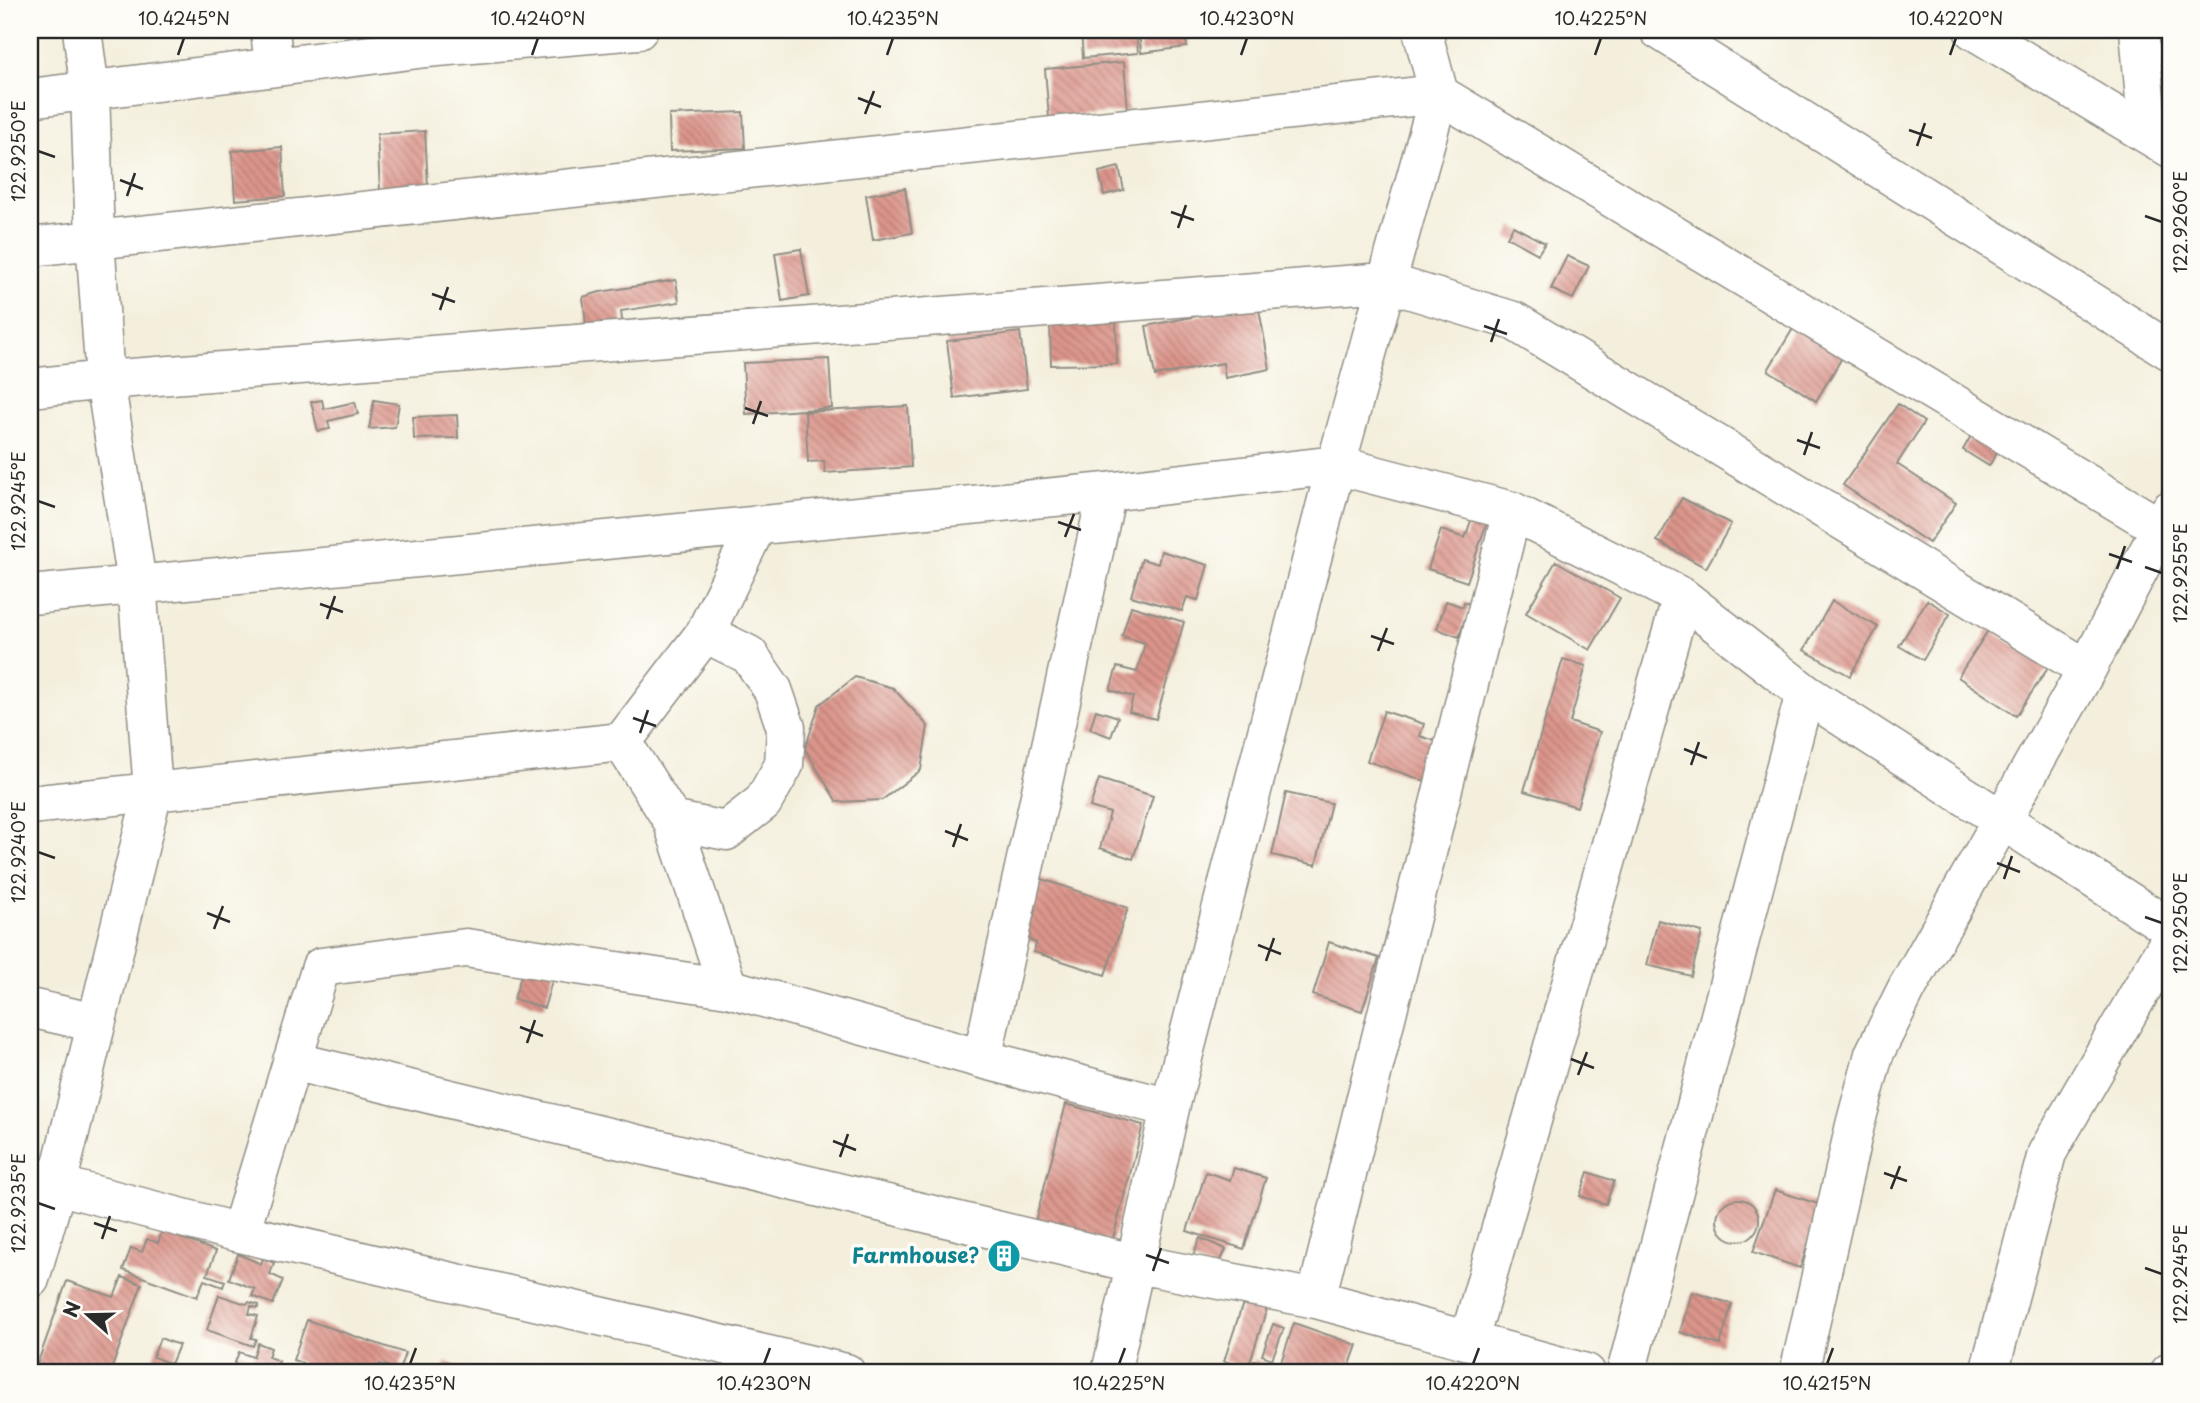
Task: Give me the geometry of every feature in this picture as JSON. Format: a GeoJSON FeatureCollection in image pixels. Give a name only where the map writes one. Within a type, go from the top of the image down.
{"type":"FeatureCollection","features":[{"type":"Feature","properties":{"kind":"street"},"geometry":{"type":"LineString","coordinates":[[30,1279],[43,1180],[96,1023],[153,790],[137,583],[105,380],[95,239],[90,91],[82,30]]}},
{"type":"Feature","properties":{"kind":"street"},"geometry":{"type":"LineString","coordinates":[[270,30],[274,67]]}},
{"type":"Feature","properties":{"kind":"street"},"geometry":{"type":"LineString","coordinates":[[30,98],[274,67],[425,39],[638,30]]}},
{"type":"Feature","properties":{"kind":"street"},"geometry":{"type":"LineString","coordinates":[[1111,1373],[1170,1108],[1336,465],[1439,94],[1422,30]]}},
{"type":"Feature","properties":{"kind":"street"},"geometry":{"type":"LineString","coordinates":[[1659,30],[2170,351]]}},
{"type":"Feature","properties":{"kind":"street"},"geometry":{"type":"LineString","coordinates":[[1973,30],[2159,141]]}},
{"type":"Feature","properties":{"kind":"street"},"geometry":{"type":"LineString","coordinates":[[2139,30],[2159,141]]}},
{"type":"Feature","properties":{"kind":"street"},"geometry":{"type":"LineString","coordinates":[[30,247],[1439,94],[2165,519],[2087,669],[2001,818],[1907,988],[1874,1054],[1855,1125],[1799,1373]]}},
{"type":"Feature","properties":{"kind":"street"},"geometry":{"type":"LineString","coordinates":[[30,388],[105,380],[1385,282],[1514,321],[2087,669]]}},
{"type":"Feature","properties":{"kind":"street"},"geometry":{"type":"LineString","coordinates":[[30,595],[1107,492],[1336,465],[1512,511],[1682,597],[1805,693],[2170,928]]}},
{"type":"Feature","properties":{"kind":"street"},"geometry":{"type":"LineString","coordinates":[[982,1059],[1107,492]]}},
{"type":"Feature","properties":{"kind":"street"},"geometry":{"type":"LineString","coordinates":[[1315,1299],[1512,511]]}},
{"type":"Feature","properties":{"kind":"street"},"geometry":{"type":"LineString","coordinates":[[30,805],[622,742],[705,633],[757,525]]}},
{"type":"Feature","properties":{"kind":"street"},"geometry":{"type":"LineString","coordinates":[[1469,1340],[1682,597]]}},
{"type":"Feature","properties":{"kind":"street"},"geometry":{"type":"LineString","coordinates":[[672,820],[726,831],[763,802],[783,765],[786,728],[773,690],[749,655],[705,633]]}},
{"type":"Feature","properties":{"kind":"street"},"geometry":{"type":"LineString","coordinates":[[1626,1373],[1805,693]]}},
{"type":"Feature","properties":{"kind":"street"},"geometry":{"type":"LineString","coordinates":[[622,742],[672,820],[729,988]]}},
{"type":"Feature","properties":{"kind":"street"},"geometry":{"type":"LineString","coordinates":[[1989,1373],[2047,1153],[2170,940]]}},
{"type":"Feature","properties":{"kind":"street"},"geometry":{"type":"LineString","coordinates":[[240,1233],[321,967],[466,948],[729,988],[1170,1108]]}},
{"type":"Feature","properties":{"kind":"street"},"geometry":{"type":"LineString","coordinates":[[30,1008],[96,1023]]}},
{"type":"Feature","properties":{"kind":"street"},"geometry":{"type":"LineString","coordinates":[[292,1061],[1137,1264],[1315,1299],[1586,1373]]}},
{"type":"Feature","properties":{"kind":"street"},"geometry":{"type":"LineString","coordinates":[[43,1180],[240,1233],[845,1373]]}},
{"type":"Feature","properties":{"kind":"building"},"geometry":{"type":"Polygon","coordinates":[[[1081,30],[1136,30],[1138,53],[1083,58],[1081,30]]]}},
{"type":"Feature","properties":{"kind":"building"},"geometry":{"type":"Polygon","coordinates":[[[1139,30],[1185,30],[1187,47],[1141,53],[1139,30]]]}},
{"type":"Feature","properties":{"kind":"building"},"geometry":{"type":"Polygon","coordinates":[[[1124,62],[1128,111],[1049,118],[1045,69],[1124,62]]]}},
{"type":"Feature","properties":{"kind":"building"},"geometry":{"type":"Polygon","coordinates":[[[743,112],[745,148],[670,151],[669,115],[743,112]]]}},
{"type":"Feature","properties":{"kind":"building"},"geometry":{"type":"Polygon","coordinates":[[[425,131],[428,187],[380,190],[377,134],[425,131]]]}},
{"type":"Feature","properties":{"kind":"building"},"geometry":{"type":"Polygon","coordinates":[[[282,147],[285,196],[235,200],[232,151],[282,147]]]}},
{"type":"Feature","properties":{"kind":"building"},"geometry":{"type":"Polygon","coordinates":[[[1119,167],[1124,190],[1104,195],[1099,172],[1119,167]]]}},
{"type":"Feature","properties":{"kind":"building"},"geometry":{"type":"Polygon","coordinates":[[[905,188],[912,233],[873,240],[866,195],[905,188]]]}},
{"type":"Feature","properties":{"kind":"building"},"geometry":{"type":"Polygon","coordinates":[[[1513,226],[1545,243],[1538,254],[1507,237],[1513,226]]]}},
{"type":"Feature","properties":{"kind":"building"},"geometry":{"type":"Polygon","coordinates":[[[801,249],[809,296],[782,301],[775,253],[801,249]]]}},
{"type":"Feature","properties":{"kind":"building"},"geometry":{"type":"Polygon","coordinates":[[[1567,256],[1589,266],[1573,299],[1551,289],[1567,256]]]}},
{"type":"Feature","properties":{"kind":"building"},"geometry":{"type":"Polygon","coordinates":[[[676,280],[679,302],[621,311],[623,329],[587,333],[583,297],[676,280]]]}},
{"type":"Feature","properties":{"kind":"building"},"geometry":{"type":"Polygon","coordinates":[[[1258,304],[1270,369],[1225,378],[1223,363],[1155,376],[1146,326],[1258,304]]]}},
{"type":"Feature","properties":{"kind":"building"},"geometry":{"type":"Polygon","coordinates":[[[1116,318],[1117,364],[1051,365],[1050,320],[1116,318]]]}},
{"type":"Feature","properties":{"kind":"building"},"geometry":{"type":"Polygon","coordinates":[[[1797,322],[1846,351],[1816,401],[1768,370],[1797,322]]]}},
{"type":"Feature","properties":{"kind":"building"},"geometry":{"type":"Polygon","coordinates":[[[1020,332],[1027,389],[954,398],[947,341],[1020,332]]]}},
{"type":"Feature","properties":{"kind":"building"},"geometry":{"type":"Polygon","coordinates":[[[829,359],[832,408],[746,414],[743,363],[829,359]]]}},
{"type":"Feature","properties":{"kind":"building"},"geometry":{"type":"Polygon","coordinates":[[[322,400],[324,409],[355,402],[358,414],[328,421],[330,429],[318,431],[311,402],[322,400]]]}},
{"type":"Feature","properties":{"kind":"building"},"geometry":{"type":"Polygon","coordinates":[[[374,400],[399,404],[395,427],[369,429],[374,400]]]}},
{"type":"Feature","properties":{"kind":"building"},"geometry":{"type":"Polygon","coordinates":[[[1898,404],[1924,422],[1897,464],[1956,503],[1929,543],[1843,485],[1898,404]]]}},
{"type":"Feature","properties":{"kind":"building"},"geometry":{"type":"Polygon","coordinates":[[[908,406],[911,467],[825,473],[824,461],[808,462],[805,412],[908,406]]]}},
{"type":"Feature","properties":{"kind":"building"},"geometry":{"type":"Polygon","coordinates":[[[457,415],[458,438],[414,439],[413,417],[457,415]]]}},
{"type":"Feature","properties":{"kind":"building"},"geometry":{"type":"Polygon","coordinates":[[[1972,434],[1998,450],[1989,466],[1963,450],[1972,434]]]}},
{"type":"Feature","properties":{"kind":"building"},"geometry":{"type":"Polygon","coordinates":[[[1682,498],[1731,524],[1706,568],[1657,541],[1682,498]]]}},
{"type":"Feature","properties":{"kind":"building"},"geometry":{"type":"Polygon","coordinates":[[[1475,509],[1490,513],[1467,582],[1428,569],[1441,530],[1465,538],[1475,509]]]}},
{"type":"Feature","properties":{"kind":"building"},"geometry":{"type":"Polygon","coordinates":[[[1161,551],[1208,565],[1198,600],[1187,597],[1182,611],[1131,596],[1142,559],[1158,564],[1161,551]]]}},
{"type":"Feature","properties":{"kind":"building"},"geometry":{"type":"Polygon","coordinates":[[[1556,561],[1620,598],[1590,650],[1526,613],[1556,561]]]}},
{"type":"Feature","properties":{"kind":"building"},"geometry":{"type":"Polygon","coordinates":[[[1927,600],[1950,614],[1923,660],[1899,646],[1927,600]]]}},
{"type":"Feature","properties":{"kind":"building"},"geometry":{"type":"Polygon","coordinates":[[[1446,601],[1463,607],[1464,602],[1470,604],[1459,637],[1437,629],[1446,601]]]}},
{"type":"Feature","properties":{"kind":"building"},"geometry":{"type":"Polygon","coordinates":[[[1832,601],[1878,627],[1850,676],[1804,650],[1832,601]]]}},
{"type":"Feature","properties":{"kind":"building"},"geometry":{"type":"Polygon","coordinates":[[[1131,606],[1184,622],[1156,719],[1129,712],[1133,697],[1110,690],[1117,667],[1137,672],[1145,643],[1122,636],[1131,606]]]}},
{"type":"Feature","properties":{"kind":"building"},"geometry":{"type":"Polygon","coordinates":[[[1989,629],[2048,668],[2016,716],[1958,677],[1989,629]]]}},
{"type":"Feature","properties":{"kind":"building"},"geometry":{"type":"Polygon","coordinates":[[[1563,659],[1586,666],[1570,722],[1600,732],[1577,807],[1524,791],[1563,659]]]}},
{"type":"Feature","properties":{"kind":"building"},"geometry":{"type":"Polygon","coordinates":[[[855,677],[893,688],[928,726],[921,770],[882,800],[837,802],[805,749],[819,705],[855,677]]]}},
{"type":"Feature","properties":{"kind":"building"},"geometry":{"type":"Polygon","coordinates":[[[1096,710],[1118,717],[1111,737],[1090,729],[1096,710]]]}},
{"type":"Feature","properties":{"kind":"building"},"geometry":{"type":"Polygon","coordinates":[[[1384,711],[1424,724],[1420,736],[1438,742],[1425,781],[1367,761],[1384,711]]]}},
{"type":"Feature","properties":{"kind":"building"},"geometry":{"type":"Polygon","coordinates":[[[1099,779],[1153,796],[1133,859],[1100,848],[1110,813],[1090,807],[1099,779]]]}},
{"type":"Feature","properties":{"kind":"building"},"geometry":{"type":"Polygon","coordinates":[[[1286,793],[1331,803],[1316,865],[1272,855],[1286,793]]]}},
{"type":"Feature","properties":{"kind":"building"},"geometry":{"type":"Polygon","coordinates":[[[1039,878],[1128,908],[1105,975],[1034,952],[1036,943],[1020,937],[1039,878]]]}},
{"type":"Feature","properties":{"kind":"building"},"geometry":{"type":"Polygon","coordinates":[[[1658,920],[1702,932],[1691,976],[1647,965],[1658,920]]]}},
{"type":"Feature","properties":{"kind":"building"},"geometry":{"type":"Polygon","coordinates":[[[1329,942],[1379,958],[1362,1011],[1313,995],[1329,942]]]}},
{"type":"Feature","properties":{"kind":"building"},"geometry":{"type":"Polygon","coordinates":[[[525,962],[555,971],[544,1008],[514,999],[525,962]]]}},
{"type":"Feature","properties":{"kind":"building"},"geometry":{"type":"Polygon","coordinates":[[[1066,1104],[1143,1125],[1112,1242],[1035,1222],[1066,1104]]]}},
{"type":"Feature","properties":{"kind":"building"},"geometry":{"type":"Polygon","coordinates":[[[1234,1168],[1266,1178],[1244,1249],[1187,1231],[1206,1172],[1230,1180],[1234,1168]]]}},
{"type":"Feature","properties":{"kind":"building"},"geometry":{"type":"Polygon","coordinates":[[[1588,1172],[1614,1181],[1606,1204],[1580,1196],[1588,1172]]]}},
{"type":"Feature","properties":{"kind":"building"},"geometry":{"type":"Polygon","coordinates":[[[1775,1190],[1821,1205],[1800,1268],[1753,1252],[1775,1190]]]}},
{"type":"Feature","properties":{"kind":"building"},"geometry":{"type":"Polygon","coordinates":[[[1738,1199],[1753,1205],[1759,1220],[1753,1235],[1738,1241],[1723,1235],[1717,1220],[1723,1205],[1738,1199]]]}},
{"type":"Feature","properties":{"kind":"building"},"geometry":{"type":"Polygon","coordinates":[[[162,1231],[216,1251],[207,1275],[225,1281],[223,1287],[204,1280],[197,1297],[123,1270],[131,1248],[142,1252],[147,1239],[158,1243],[162,1231]]]}},
{"type":"Feature","properties":{"kind":"building"},"geometry":{"type":"Polygon","coordinates":[[[1200,1238],[1226,1249],[1216,1271],[1191,1260],[1200,1238]]]}},
{"type":"Feature","properties":{"kind":"building","name":"Farmhouse?"},"geometry":{"type":"Polygon","coordinates":[[[998,1243],[1015,1248],[1012,1268],[992,1264],[998,1243]]]}},
{"type":"Feature","properties":{"kind":"building"},"geometry":{"type":"Polygon","coordinates":[[[238,1254],[261,1264],[263,1258],[274,1263],[270,1274],[283,1280],[273,1304],[252,1296],[255,1289],[229,1279],[238,1254]]]}},
{"type":"Feature","properties":{"kind":"building"},"geometry":{"type":"Polygon","coordinates":[[[122,1277],[142,1284],[110,1373],[34,1373],[67,1281],[114,1297],[122,1277]]]}},
{"type":"Feature","properties":{"kind":"building"},"geometry":{"type":"Polygon","coordinates":[[[1692,1292],[1732,1304],[1720,1345],[1680,1332],[1692,1292]]]}},
{"type":"Feature","properties":{"kind":"building"},"geometry":{"type":"Polygon","coordinates":[[[219,1295],[246,1304],[249,1302],[259,1305],[258,1308],[251,1306],[249,1314],[258,1316],[251,1338],[256,1339],[253,1346],[207,1330],[219,1295]]]}},
{"type":"Feature","properties":{"kind":"building"},"geometry":{"type":"Polygon","coordinates":[[[1244,1300],[1267,1308],[1248,1369],[1224,1361],[1244,1300]]]}},
{"type":"Feature","properties":{"kind":"building"},"geometry":{"type":"Polygon","coordinates":[[[307,1320],[405,1353],[398,1373],[391,1373],[393,1368],[380,1364],[377,1373],[300,1373],[302,1363],[293,1360],[307,1320]]]}},
{"type":"Feature","properties":{"kind":"building"},"geometry":{"type":"Polygon","coordinates":[[[1294,1323],[1357,1345],[1347,1373],[1278,1371],[1294,1323]]]}},
{"type":"Feature","properties":{"kind":"building"},"geometry":{"type":"Polygon","coordinates":[[[1273,1324],[1284,1328],[1272,1359],[1262,1355],[1273,1324]]]}},
{"type":"Feature","properties":{"kind":"building"},"geometry":{"type":"Polygon","coordinates":[[[160,1338],[179,1345],[171,1364],[153,1357],[160,1338]]]}},
{"type":"Feature","properties":{"kind":"building"},"geometry":{"type":"Polygon","coordinates":[[[258,1343],[271,1348],[268,1357],[279,1361],[276,1370],[284,1373],[231,1373],[239,1352],[253,1357],[258,1343]]]}},
{"type":"Feature","properties":{"kind":"building"},"geometry":{"type":"Polygon","coordinates":[[[1254,1360],[1275,1365],[1273,1373],[1252,1372],[1254,1360]]]}},
{"type":"Feature","properties":{"kind":"building"},"geometry":{"type":"Polygon","coordinates":[[[446,1362],[469,1371],[441,1373],[446,1362]]]}},
{"type":"Feature","properties":{"kind":"place","name":"Farmhouse?"},"geometry":{"type":"Point","coordinates":[1004,1256]}}]}
